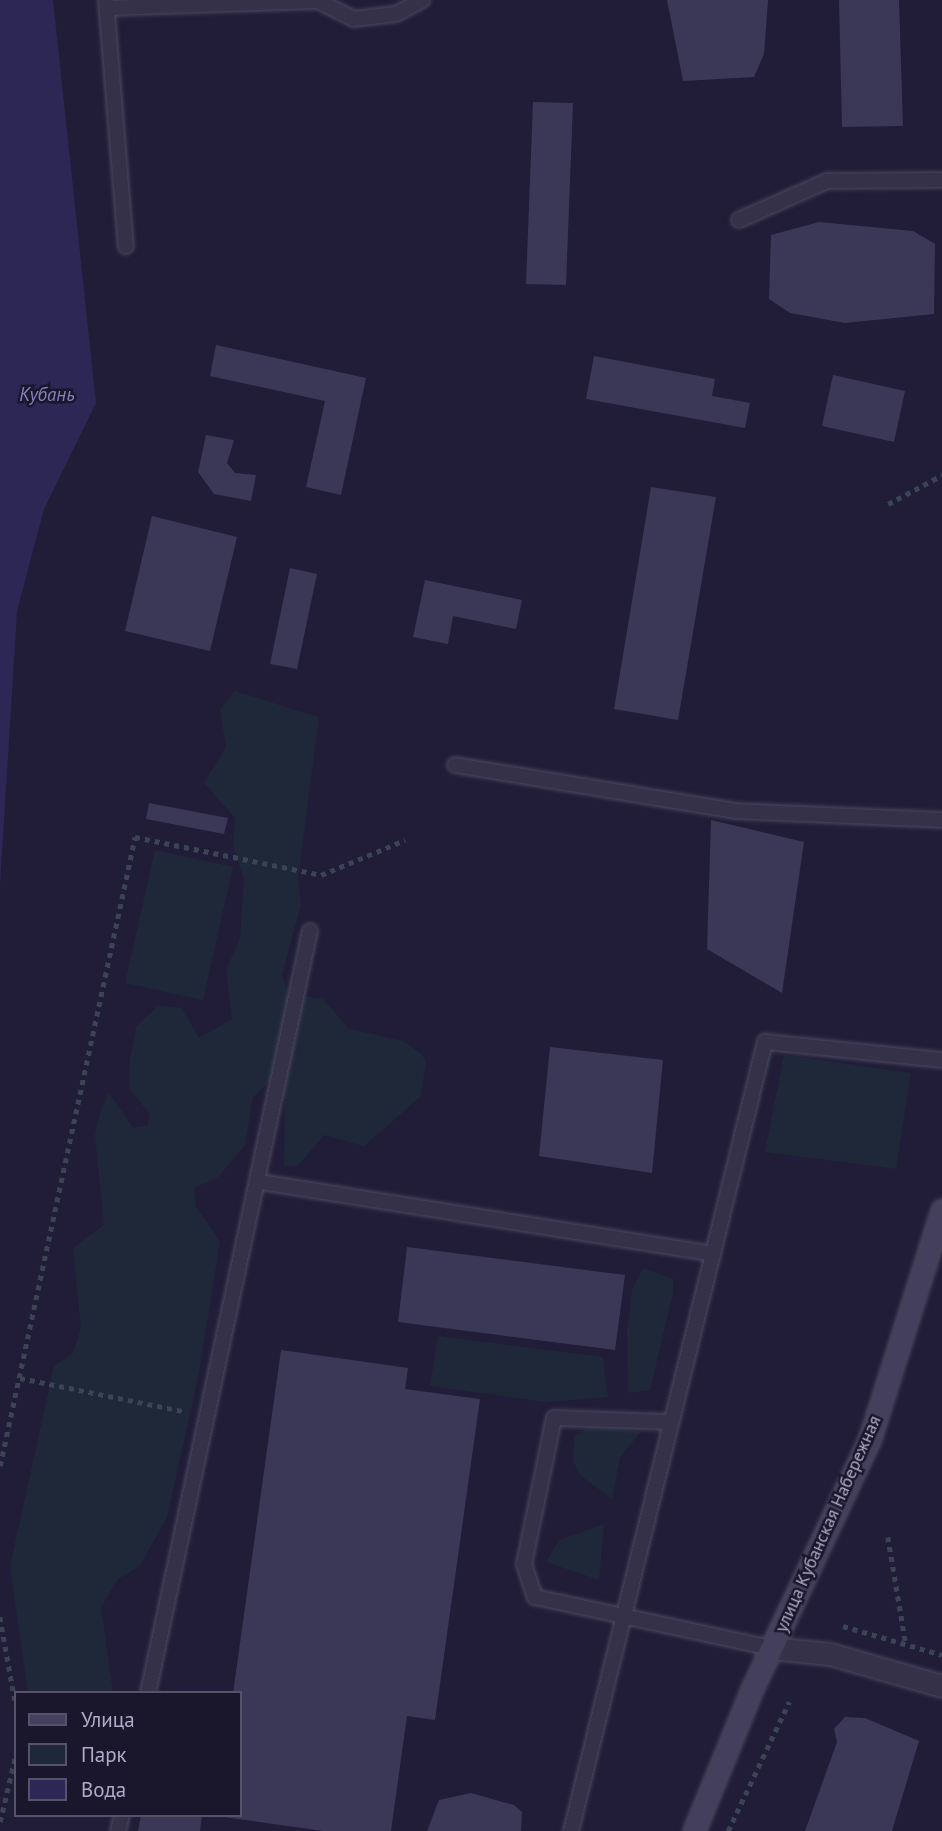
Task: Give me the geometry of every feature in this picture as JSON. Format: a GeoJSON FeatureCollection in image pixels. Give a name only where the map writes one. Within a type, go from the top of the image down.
{"type":"FeatureCollection","features":[{"type":"Feature","properties":{"kind":"main road","name":"улица Кубанская Набережная"},"geometry":{"type":"LineString","coordinates":[[694,1831],[771,1648],[870,1438],[935,1265],[942,1210]]}},
{"type":"Feature","properties":{"kind":"street"},"geometry":{"type":"LineString","coordinates":[[771,1648],[830,1654],[942,1686]]}},
{"type":"Feature","properties":{"kind":"lane"},"geometry":{"type":"LineString","coordinates":[[126,246],[106,4],[316,0],[354,19],[396,14],[422,0]]}},
{"type":"Feature","properties":{"kind":"lane"},"geometry":{"type":"LineString","coordinates":[[739,220],[827,181],[942,180]]}},
{"type":"Feature","properties":{"kind":"lane"},"geometry":{"type":"LineString","coordinates":[[455,765],[735,811],[942,820]]}},
{"type":"Feature","properties":{"kind":"lane"},"geometry":{"type":"LineString","coordinates":[[148,1691],[260,1182],[310,931]]}},
{"type":"Feature","properties":{"kind":"lane"},"geometry":{"type":"LineString","coordinates":[[571,1831],[669,1422],[765,1042],[942,1060]]}},
{"type":"Feature","properties":{"kind":"lane"},"geometry":{"type":"LineString","coordinates":[[260,1182],[713,1254]]}},
{"type":"Feature","properties":{"kind":"lane"},"geometry":{"type":"LineString","coordinates":[[669,1422],[554,1418],[524,1564],[535,1597],[623,1619],[771,1648]]}},
{"type":"Feature","properties":{"kind":"path"},"geometry":{"type":"LineString","coordinates":[[888,504],[942,475]]}},
{"type":"Feature","properties":{"kind":"path"},"geometry":{"type":"LineString","coordinates":[[0,1466],[135,837],[321,875],[405,840]]}},
{"type":"Feature","properties":{"kind":"path"},"geometry":{"type":"LineString","coordinates":[[20,1378],[209,1416]]}},
{"type":"Feature","properties":{"kind":"path"},"geometry":{"type":"LineString","coordinates":[[888,1537],[906,1644]]}},
{"type":"Feature","properties":{"kind":"path"},"geometry":{"type":"LineString","coordinates":[[0,1617],[14,1695]]}},
{"type":"Feature","properties":{"kind":"path"},"geometry":{"type":"LineString","coordinates":[[843,1626],[942,1655]]}},
{"type":"Feature","properties":{"kind":"path"},"geometry":{"type":"LineString","coordinates":[[728,1831],[789,1702]]}},
{"type":"Feature","properties":{"kind":"path"},"geometry":{"type":"LineString","coordinates":[[0,1822],[14,1762]]}},
{"type":"Feature","properties":{"kind":"green space"},"geometry":{"type":"Polygon","coordinates":[[[234,691],[319,717],[298,879],[301,905],[282,975],[288,994],[323,999],[349,1029],[403,1041],[421,1054],[426,1061],[421,1096],[364,1146],[324,1135],[298,1166],[284,1166],[285,1099],[271,1080],[253,1097],[245,1145],[218,1177],[194,1188],[196,1207],[220,1241],[199,1373],[167,1517],[140,1566],[118,1579],[101,1607],[113,1691],[28,1691],[10,1566],[54,1366],[73,1353],[81,1328],[73,1248],[104,1225],[95,1134],[101,1110],[109,1093],[133,1128],[147,1126],[150,1114],[129,1088],[130,1060],[136,1027],[158,1006],[182,1008],[199,1038],[232,1019],[226,970],[240,938],[244,879],[233,846],[235,818],[204,783],[226,747],[220,710],[234,691]]]}},
{"type":"Feature","properties":{"kind":"green space"},"geometry":{"type":"Polygon","coordinates":[[[155,850],[233,867],[203,1000],[125,983],[155,850]]]}},
{"type":"Feature","properties":{"kind":"green space"},"geometry":{"type":"Polygon","coordinates":[[[784,1055],[911,1073],[896,1169],[765,1152],[784,1055]]]}},
{"type":"Feature","properties":{"kind":"green space"},"geometry":{"type":"Polygon","coordinates":[[[643,1268],[673,1279],[673,1293],[650,1390],[628,1393],[627,1330],[632,1290],[643,1268]]]}},
{"type":"Feature","properties":{"kind":"green space"},"geometry":{"type":"Polygon","coordinates":[[[438,1336],[603,1357],[608,1397],[546,1402],[430,1386],[438,1336]]]}},
{"type":"Feature","properties":{"kind":"green space"},"geometry":{"type":"Polygon","coordinates":[[[590,1426],[641,1432],[620,1457],[612,1499],[580,1475],[573,1461],[574,1436],[590,1426]]]}},
{"type":"Feature","properties":{"kind":"green space"},"geometry":{"type":"Polygon","coordinates":[[[604,1524],[599,1580],[546,1562],[559,1540],[604,1524]]]}},
{"type":"Feature","properties":{"kind":"water","name":"Кубань"},"geometry":{"type":"Polygon","coordinates":[[[0,0],[53,0],[96,403],[44,509],[17,611],[0,884],[0,0]]]}},
{"type":"Feature","properties":{"kind":"building"},"geometry":{"type":"Polygon","coordinates":[[[667,0],[768,0],[764,54],[754,77],[683,81],[667,0]]]}},
{"type":"Feature","properties":{"kind":"building"},"geometry":{"type":"Polygon","coordinates":[[[839,0],[899,0],[903,126],[842,127],[839,0]]]}},
{"type":"Feature","properties":{"kind":"building"},"geometry":{"type":"Polygon","coordinates":[[[533,102],[573,103],[566,285],[526,284],[533,102]]]}},
{"type":"Feature","properties":{"kind":"building"},"geometry":{"type":"Polygon","coordinates":[[[819,222],[913,231],[935,244],[934,314],[845,323],[790,313],[769,299],[771,235],[819,222]]]}},
{"type":"Feature","properties":{"kind":"building"},"geometry":{"type":"Polygon","coordinates":[[[216,345],[366,378],[341,495],[306,487],[325,401],[210,376],[216,345]]]}},
{"type":"Feature","properties":{"kind":"building"},"geometry":{"type":"Polygon","coordinates":[[[594,356],[715,379],[712,396],[750,403],[745,428],[586,399],[594,356]]]}},
{"type":"Feature","properties":{"kind":"building"},"geometry":{"type":"Polygon","coordinates":[[[833,375],[905,391],[894,442],[822,426],[833,375]]]}},
{"type":"Feature","properties":{"kind":"building"},"geometry":{"type":"Polygon","coordinates":[[[206,435],[234,440],[227,463],[235,473],[256,475],[251,501],[214,494],[198,472],[206,435]]]}},
{"type":"Feature","properties":{"kind":"building"},"geometry":{"type":"Polygon","coordinates":[[[651,487],[716,497],[678,720],[614,709],[651,487]]]}},
{"type":"Feature","properties":{"kind":"building"},"geometry":{"type":"Polygon","coordinates":[[[152,516],[237,537],[210,651],[125,631],[152,516]]]}},
{"type":"Feature","properties":{"kind":"building"},"geometry":{"type":"Polygon","coordinates":[[[290,568],[317,574],[297,669],[270,664],[290,568]]]}},
{"type":"Feature","properties":{"kind":"building"},"geometry":{"type":"Polygon","coordinates":[[[425,580],[522,600],[516,629],[453,616],[448,644],[413,637],[425,580]]]}},
{"type":"Feature","properties":{"kind":"building"},"geometry":{"type":"Polygon","coordinates":[[[149,803],[228,818],[224,834],[146,819],[149,803]]]}},
{"type":"Feature","properties":{"kind":"building"},"geometry":{"type":"Polygon","coordinates":[[[711,820],[804,842],[782,993],[707,949],[711,820]]]}},
{"type":"Feature","properties":{"kind":"building"},"geometry":{"type":"Polygon","coordinates":[[[550,1047],[663,1060],[652,1173],[539,1156],[550,1047]]]}},
{"type":"Feature","properties":{"kind":"building"},"geometry":{"type":"Polygon","coordinates":[[[407,1247],[625,1275],[615,1350],[398,1322],[407,1247]]]}},
{"type":"Feature","properties":{"kind":"building"},"geometry":{"type":"Polygon","coordinates":[[[281,1350],[408,1368],[405,1389],[480,1399],[435,1720],[407,1716],[391,1831],[323,1831],[224,1817],[242,1817],[242,1691],[233,1691],[281,1350]]]}},
{"type":"Feature","properties":{"kind":"building"},"geometry":{"type":"Polygon","coordinates":[[[845,1717],[865,1718],[919,1741],[892,1831],[805,1831],[837,1742],[834,1729],[845,1717]]]}},
{"type":"Feature","properties":{"kind":"building"},"geometry":{"type":"Polygon","coordinates":[[[471,1793],[514,1805],[522,1812],[521,1831],[427,1831],[439,1800],[471,1793]]]}},
{"type":"Feature","properties":{"kind":"building"},"geometry":{"type":"Polygon","coordinates":[[[141,1817],[202,1817],[200,1831],[138,1831],[141,1817]]]}}]}
